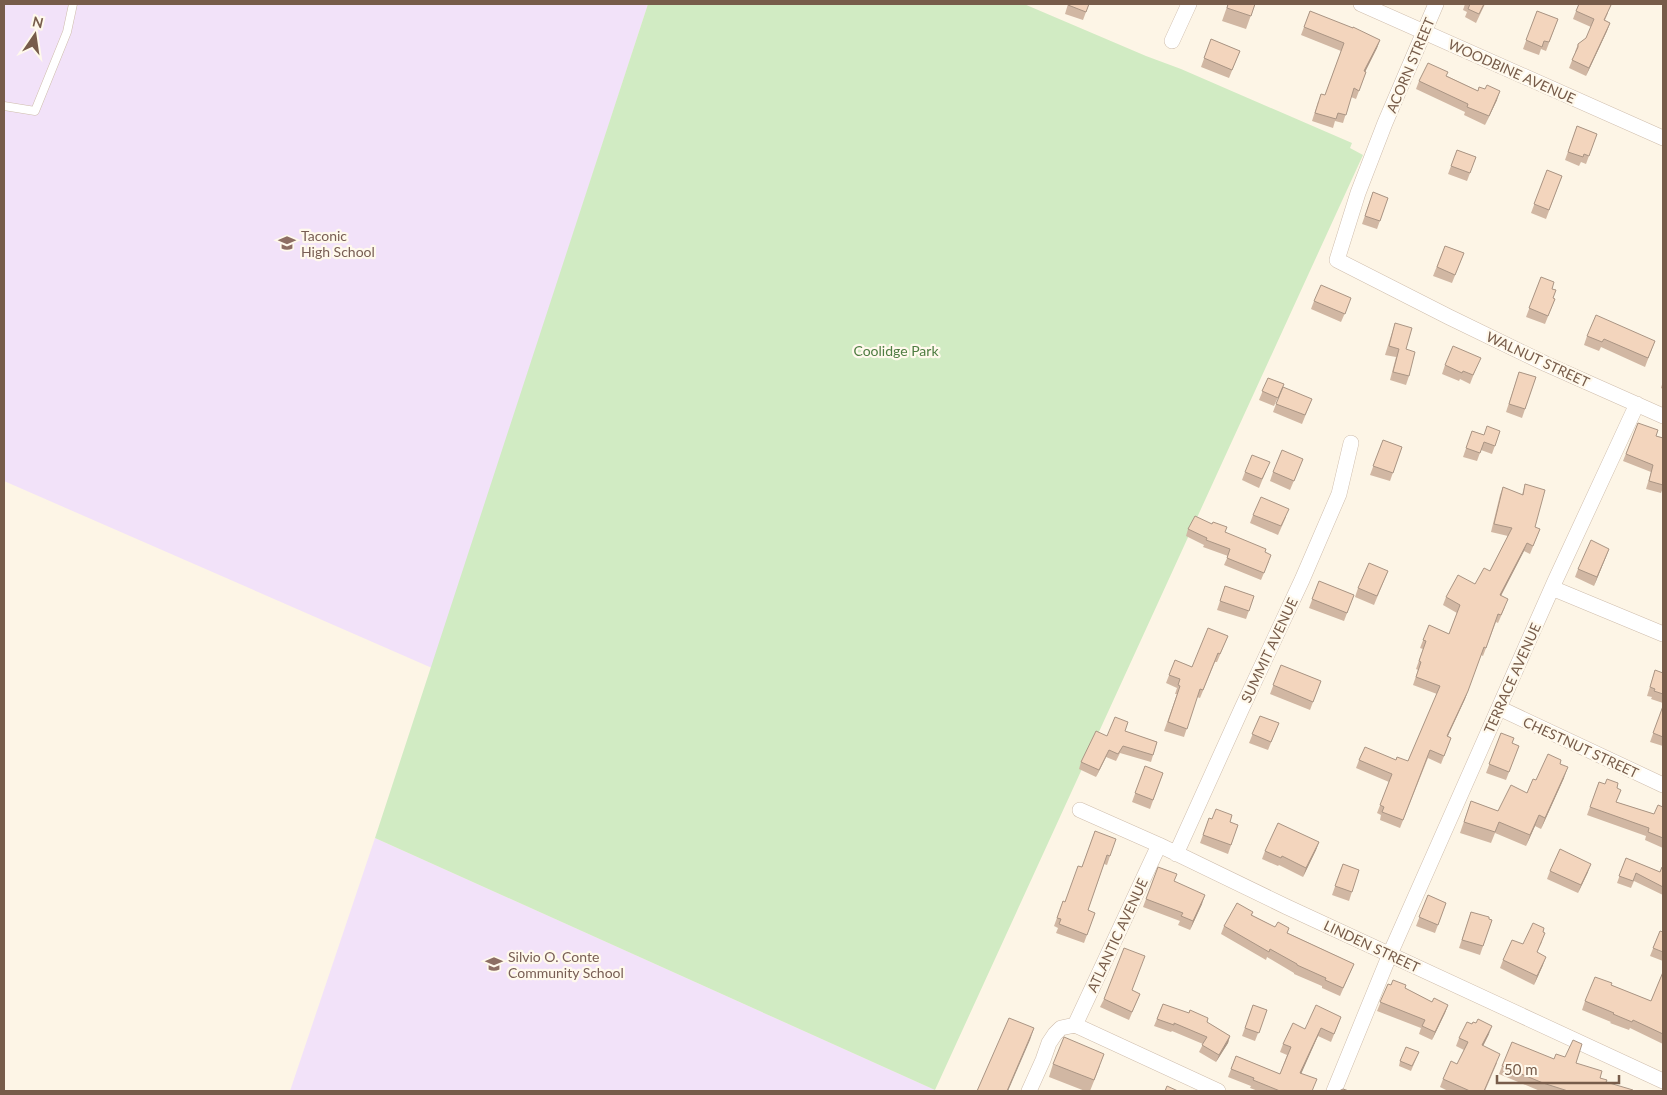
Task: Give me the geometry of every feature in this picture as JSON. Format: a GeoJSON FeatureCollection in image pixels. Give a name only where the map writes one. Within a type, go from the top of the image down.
{"type":"FeatureCollection","features":[{"type":"Feature","properties":{"kind":"street"},"geometry":{"type":"LineString","coordinates":[[1172,41],[1189,4]]}},
{"type":"Feature","properties":{"kind":"street","name":"WOODBINE AVENUE"},"geometry":{"type":"LineString","coordinates":[[1360,4],[1663,138]]}},
{"type":"Feature","properties":{"kind":"street","name":"ACORN STREET"},"geometry":{"type":"LineString","coordinates":[[1414,300],[1337,260],[1358,194],[1384,126],[1436,4]]}},
{"type":"Feature","properties":{"kind":"street","name":"WALNUT STREET"},"geometry":{"type":"LineString","coordinates":[[1414,300],[1546,364],[1663,416]]}},
{"type":"Feature","properties":{"kind":"street","name":"TERRACE AVENUE"},"geometry":{"type":"LineString","coordinates":[[1334,1091],[1390,954],[1552,588],[1637,404]]}},
{"type":"Feature","properties":{"kind":"street","name":"SUMMIT AVENUE"},"geometry":{"type":"LineString","coordinates":[[1176,854],[1302,580],[1339,494],[1351,443]]}},
{"type":"Feature","properties":{"kind":"street"},"geometry":{"type":"LineString","coordinates":[[1552,588],[1663,634]]}},
{"type":"Feature","properties":{"kind":"street","name":"CHESTNUT STREET"},"geometry":{"type":"LineString","coordinates":[[1499,708],[1663,785]]}},
{"type":"Feature","properties":{"kind":"street","name":"LINDEN STREET"},"geometry":{"type":"LineString","coordinates":[[1080,810],[1159,845],[1663,1082]]}},
{"type":"Feature","properties":{"kind":"street","name":"ATLANTIC AVENUE"},"geometry":{"type":"LineString","coordinates":[[1074,1025],[1159,845]]}},
{"type":"Feature","properties":{"kind":"street"},"geometry":{"type":"LineString","coordinates":[[1029,1091],[1044,1060],[1049,1043],[1055,1034],[1061,1028],[1074,1025],[1218,1091]]}},
{"type":"Feature","properties":{"kind":"lane"},"geometry":{"type":"LineString","coordinates":[[4,106],[35,111],[67,32],[73,4]]}},
{"type":"Feature","properties":{"kind":"shaded area","name":"Taconic High School"},"geometry":{"type":"Polygon","coordinates":[[[4,4],[648,4],[432,668],[4,481],[4,4]]]}},
{"type":"Feature","properties":{"kind":"shaded area","name":"Silvio O. Conte Community School"},"geometry":{"type":"Polygon","coordinates":[[[375,838],[935,1090],[290,1091],[375,838]]]}},
{"type":"Feature","properties":{"kind":"green space","name":"Coolidge Park"},"geometry":{"type":"Polygon","coordinates":[[[648,4],[1024,4],[1352,143],[1350,148],[1363,155],[935,1090],[375,838],[648,4]]]}},
{"type":"Feature","properties":{"kind":"building"},"geometry":{"type":"Polygon","coordinates":[[[1068,4],[1089,4],[1086,12],[1068,4]]]}},
{"type":"Feature","properties":{"kind":"building"},"geometry":{"type":"Polygon","coordinates":[[[1228,4],[1255,4],[1251,16],[1227,8],[1228,4]]]}},
{"type":"Feature","properties":{"kind":"building"},"geometry":{"type":"Polygon","coordinates":[[[1470,4],[1484,4],[1479,14],[1468,9],[1470,4]]]}},
{"type":"Feature","properties":{"kind":"building"},"geometry":{"type":"Polygon","coordinates":[[[1579,4],[1611,5],[1604,20],[1610,23],[1589,68],[1572,60],[1578,44],[1586,38],[1594,19],[1576,11],[1579,4]]]}},
{"type":"Feature","properties":{"kind":"building"},"geometry":{"type":"Polygon","coordinates":[[[1310,11],[1353,27],[1380,40],[1364,71],[1366,72],[1359,91],[1354,88],[1346,115],[1338,113],[1336,119],[1315,113],[1321,94],[1325,95],[1344,43],[1304,27],[1310,11]]]}},
{"type":"Feature","properties":{"kind":"building"},"geometry":{"type":"Polygon","coordinates":[[[1537,11],[1558,19],[1549,42],[1544,41],[1542,47],[1526,40],[1537,11]]]}},
{"type":"Feature","properties":{"kind":"building"},"geometry":{"type":"Polygon","coordinates":[[[1211,39],[1240,51],[1232,70],[1204,58],[1211,39]]]}},
{"type":"Feature","properties":{"kind":"building"},"geometry":{"type":"Polygon","coordinates":[[[1428,63],[1448,72],[1446,76],[1478,91],[1479,87],[1485,89],[1487,85],[1500,91],[1489,116],[1467,107],[1468,104],[1419,81],[1428,63]]]}},
{"type":"Feature","properties":{"kind":"building"},"geometry":{"type":"Polygon","coordinates":[[[1577,126],[1597,134],[1589,156],[1584,154],[1583,157],[1568,152],[1577,126]]]}},
{"type":"Feature","properties":{"kind":"building"},"geometry":{"type":"Polygon","coordinates":[[[1457,150],[1476,157],[1470,173],[1451,166],[1457,150]]]}},
{"type":"Feature","properties":{"kind":"building"},"geometry":{"type":"Polygon","coordinates":[[[1547,170],[1562,176],[1549,210],[1534,204],[1547,170]]]}},
{"type":"Feature","properties":{"kind":"building"},"geometry":{"type":"Polygon","coordinates":[[[1373,192],[1388,198],[1380,221],[1365,216],[1373,192]]]}},
{"type":"Feature","properties":{"kind":"building"},"geometry":{"type":"Polygon","coordinates":[[[1445,246],[1464,253],[1455,275],[1437,267],[1445,246]]]}},
{"type":"Feature","properties":{"kind":"building"},"geometry":{"type":"Polygon","coordinates":[[[1541,277],[1554,282],[1552,289],[1556,290],[1553,298],[1555,299],[1548,316],[1529,308],[1541,277]]]}},
{"type":"Feature","properties":{"kind":"building"},"geometry":{"type":"Polygon","coordinates":[[[1321,285],[1351,298],[1345,314],[1314,301],[1321,285]]]}},
{"type":"Feature","properties":{"kind":"building"},"geometry":{"type":"Polygon","coordinates":[[[1596,315],[1655,341],[1648,358],[1604,339],[1602,342],[1587,336],[1596,315]]]}},
{"type":"Feature","properties":{"kind":"building"},"geometry":{"type":"Polygon","coordinates":[[[1395,323],[1412,328],[1406,349],[1415,352],[1409,376],[1393,372],[1399,349],[1389,346],[1395,323]]]}},
{"type":"Feature","properties":{"kind":"building"},"geometry":{"type":"Polygon","coordinates":[[[1453,346],[1481,358],[1473,375],[1463,371],[1462,373],[1445,365],[1453,346]]]}},
{"type":"Feature","properties":{"kind":"building"},"geometry":{"type":"Polygon","coordinates":[[[1519,372],[1536,377],[1525,409],[1509,404],[1519,372]]]}},
{"type":"Feature","properties":{"kind":"building"},"geometry":{"type":"Polygon","coordinates":[[[1268,378],[1284,384],[1278,398],[1262,391],[1268,378]]]}},
{"type":"Feature","properties":{"kind":"building"},"geometry":{"type":"Polygon","coordinates":[[[1283,387],[1312,399],[1305,415],[1276,404],[1283,387]]]}},
{"type":"Feature","properties":{"kind":"building"},"geometry":{"type":"Polygon","coordinates":[[[1638,423],[1658,430],[1656,436],[1663,438],[1663,485],[1649,481],[1653,465],[1626,454],[1638,423]]]}},
{"type":"Feature","properties":{"kind":"building"},"geometry":{"type":"Polygon","coordinates":[[[1487,426],[1500,431],[1495,446],[1484,442],[1480,453],[1466,448],[1472,431],[1484,435],[1487,426]]]}},
{"type":"Feature","properties":{"kind":"building"},"geometry":{"type":"Polygon","coordinates":[[[1383,440],[1402,447],[1393,473],[1373,466],[1383,440]]]}},
{"type":"Feature","properties":{"kind":"building"},"geometry":{"type":"Polygon","coordinates":[[[1282,450],[1303,459],[1294,481],[1273,472],[1282,450]]]}},
{"type":"Feature","properties":{"kind":"building"},"geometry":{"type":"Polygon","coordinates":[[[1252,455],[1270,462],[1262,479],[1245,472],[1252,455]]]}},
{"type":"Feature","properties":{"kind":"building"},"geometry":{"type":"Polygon","coordinates":[[[1525,484],[1545,490],[1535,527],[1540,529],[1533,546],[1527,543],[1500,595],[1508,599],[1501,615],[1498,614],[1486,648],[1484,647],[1468,691],[1447,736],[1451,738],[1444,756],[1430,750],[1403,820],[1382,812],[1384,807],[1380,805],[1392,774],[1359,760],[1365,747],[1396,760],[1397,757],[1408,761],[1440,686],[1416,677],[1426,641],[1423,640],[1429,625],[1449,634],[1460,605],[1446,597],[1458,575],[1475,584],[1484,568],[1490,571],[1512,528],[1494,524],[1503,487],[1523,495],[1525,484]]]}},
{"type":"Feature","properties":{"kind":"building"},"geometry":{"type":"Polygon","coordinates":[[[1261,497],[1289,509],[1281,526],[1253,515],[1261,497]]]}},
{"type":"Feature","properties":{"kind":"building"},"geometry":{"type":"Polygon","coordinates":[[[1195,516],[1212,524],[1213,522],[1227,527],[1225,532],[1266,549],[1265,552],[1271,555],[1264,573],[1227,558],[1230,549],[1206,540],[1207,538],[1188,529],[1195,516]]]}},
{"type":"Feature","properties":{"kind":"building"},"geometry":{"type":"Polygon","coordinates":[[[1591,540],[1609,549],[1597,577],[1578,569],[1591,540]]]}},
{"type":"Feature","properties":{"kind":"building"},"geometry":{"type":"Polygon","coordinates":[[[1369,563],[1388,571],[1377,596],[1358,588],[1369,563]]]}},
{"type":"Feature","properties":{"kind":"building"},"geometry":{"type":"Polygon","coordinates":[[[1319,581],[1354,595],[1347,613],[1312,599],[1319,581]]]}},
{"type":"Feature","properties":{"kind":"building"},"geometry":{"type":"Polygon","coordinates":[[[1225,586],[1254,596],[1249,611],[1220,601],[1225,586]]]}},
{"type":"Feature","properties":{"kind":"building"},"geometry":{"type":"Polygon","coordinates":[[[1208,628],[1228,636],[1220,654],[1218,653],[1203,690],[1200,689],[1187,729],[1168,722],[1180,686],[1178,685],[1180,679],[1169,675],[1175,660],[1192,667],[1208,628]]]}},
{"type":"Feature","properties":{"kind":"building"},"geometry":{"type":"Polygon","coordinates":[[[1281,665],[1321,681],[1313,702],[1273,685],[1281,665]]]}},
{"type":"Feature","properties":{"kind":"building"},"geometry":{"type":"Polygon","coordinates":[[[1655,670],[1663,673],[1663,694],[1654,691],[1655,689],[1650,687],[1655,670]]]}},
{"type":"Feature","properties":{"kind":"building"},"geometry":{"type":"Polygon","coordinates":[[[1663,706],[1663,737],[1653,733],[1663,706]]]}},
{"type":"Feature","properties":{"kind":"building"},"geometry":{"type":"Polygon","coordinates":[[[1260,716],[1279,723],[1271,742],[1252,734],[1260,716]]]}},
{"type":"Feature","properties":{"kind":"building"},"geometry":{"type":"Polygon","coordinates":[[[1115,717],[1128,722],[1125,731],[1157,742],[1153,755],[1123,746],[1118,754],[1109,750],[1099,770],[1081,762],[1096,731],[1107,736],[1115,717]]]}},
{"type":"Feature","properties":{"kind":"building"},"geometry":{"type":"Polygon","coordinates":[[[1501,733],[1514,738],[1512,743],[1519,746],[1509,772],[1489,764],[1501,733]]]}},
{"type":"Feature","properties":{"kind":"building"},"geometry":{"type":"Polygon","coordinates":[[[1548,754],[1561,760],[1560,764],[1568,767],[1545,818],[1539,815],[1530,835],[1499,822],[1495,832],[1464,822],[1471,801],[1498,811],[1511,785],[1527,793],[1533,779],[1536,780],[1548,754]]]}},
{"type":"Feature","properties":{"kind":"building"},"geometry":{"type":"Polygon","coordinates":[[[1145,766],[1163,773],[1153,800],[1135,793],[1145,766]]]}},
{"type":"Feature","properties":{"kind":"building"},"geometry":{"type":"Polygon","coordinates":[[[1607,779],[1618,783],[1617,788],[1621,790],[1616,802],[1654,814],[1658,805],[1663,807],[1663,838],[1648,832],[1649,828],[1590,807],[1599,782],[1605,784],[1607,779]]]}},
{"type":"Feature","properties":{"kind":"building"},"geometry":{"type":"Polygon","coordinates":[[[1216,809],[1232,815],[1230,822],[1238,825],[1231,845],[1203,835],[1209,818],[1212,819],[1216,809]]]}},
{"type":"Feature","properties":{"kind":"building"},"geometry":{"type":"Polygon","coordinates":[[[1278,823],[1319,842],[1306,868],[1282,856],[1281,858],[1265,851],[1278,823]]]}},
{"type":"Feature","properties":{"kind":"building"},"geometry":{"type":"Polygon","coordinates":[[[1095,831],[1116,839],[1110,856],[1107,855],[1088,910],[1095,913],[1087,935],[1059,924],[1061,919],[1057,918],[1078,866],[1082,867],[1095,831]]]}},
{"type":"Feature","properties":{"kind":"building"},"geometry":{"type":"Polygon","coordinates":[[[1560,849],[1591,864],[1581,885],[1550,871],[1560,849]]]}},
{"type":"Feature","properties":{"kind":"building"},"geometry":{"type":"Polygon","coordinates":[[[1626,858],[1660,872],[1663,867],[1663,887],[1636,873],[1633,881],[1619,876],[1626,858]]]}},
{"type":"Feature","properties":{"kind":"building"},"geometry":{"type":"Polygon","coordinates":[[[1343,864],[1359,870],[1352,892],[1335,886],[1343,864]]]}},
{"type":"Feature","properties":{"kind":"building"},"geometry":{"type":"Polygon","coordinates":[[[1158,867],[1177,874],[1174,881],[1205,895],[1193,921],[1181,916],[1183,913],[1146,899],[1158,867]]]}},
{"type":"Feature","properties":{"kind":"building"},"geometry":{"type":"Polygon","coordinates":[[[1428,895],[1446,903],[1438,925],[1419,917],[1428,895]]]}},
{"type":"Feature","properties":{"kind":"building"},"geometry":{"type":"Polygon","coordinates":[[[1237,903],[1253,912],[1251,915],[1275,927],[1278,922],[1289,928],[1287,933],[1354,964],[1343,988],[1270,949],[1269,952],[1224,926],[1237,903]]]}},
{"type":"Feature","properties":{"kind":"building"},"geometry":{"type":"Polygon","coordinates":[[[1471,912],[1489,917],[1492,920],[1483,946],[1462,940],[1471,912]]]}},
{"type":"Feature","properties":{"kind":"building"},"geometry":{"type":"Polygon","coordinates":[[[1533,923],[1544,928],[1543,932],[1545,933],[1537,952],[1546,957],[1537,976],[1503,960],[1512,940],[1523,944],[1533,923]]]}},
{"type":"Feature","properties":{"kind":"building"},"geometry":{"type":"Polygon","coordinates":[[[1660,931],[1663,932],[1663,952],[1653,948],[1660,931]]]}},
{"type":"Feature","properties":{"kind":"building"},"geometry":{"type":"Polygon","coordinates":[[[1124,948],[1145,956],[1132,990],[1140,994],[1132,1012],[1104,999],[1124,948]]]}},
{"type":"Feature","properties":{"kind":"building"},"geometry":{"type":"Polygon","coordinates":[[[1663,972],[1663,1034],[1585,1001],[1595,977],[1651,1001],[1663,972]]]}},
{"type":"Feature","properties":{"kind":"building"},"geometry":{"type":"Polygon","coordinates":[[[1393,980],[1406,985],[1405,988],[1432,1002],[1434,998],[1448,1005],[1435,1032],[1422,1026],[1425,1020],[1380,1002],[1388,984],[1391,985],[1393,980]]]}},
{"type":"Feature","properties":{"kind":"building"},"geometry":{"type":"Polygon","coordinates":[[[1163,1004],[1189,1013],[1190,1010],[1208,1018],[1207,1022],[1230,1036],[1219,1055],[1202,1045],[1207,1037],[1174,1023],[1174,1025],[1157,1019],[1163,1004]]]}},
{"type":"Feature","properties":{"kind":"building"},"geometry":{"type":"Polygon","coordinates":[[[1253,1005],[1267,1010],[1259,1033],[1245,1028],[1253,1005]]]}},
{"type":"Feature","properties":{"kind":"building"},"geometry":{"type":"Polygon","coordinates":[[[1316,1005],[1341,1017],[1334,1034],[1321,1028],[1300,1073],[1317,1079],[1312,1091],[1280,1091],[1231,1069],[1236,1056],[1280,1074],[1291,1047],[1283,1044],[1293,1023],[1305,1029],[1316,1005]]]}},
{"type":"Feature","properties":{"kind":"building"},"geometry":{"type":"Polygon","coordinates":[[[1009,1018],[1034,1028],[1007,1091],[977,1091],[1009,1018]]]}},
{"type":"Feature","properties":{"kind":"building"},"geometry":{"type":"Polygon","coordinates":[[[1478,1019],[1492,1026],[1482,1045],[1500,1054],[1484,1091],[1470,1091],[1443,1079],[1451,1061],[1457,1064],[1468,1042],[1459,1038],[1467,1022],[1476,1023],[1478,1019]]]}},
{"type":"Feature","properties":{"kind":"building"},"geometry":{"type":"Polygon","coordinates":[[[1064,1037],[1104,1054],[1094,1080],[1053,1064],[1064,1037]]]}},
{"type":"Feature","properties":{"kind":"building"},"geometry":{"type":"Polygon","coordinates":[[[1573,1040],[1582,1044],[1576,1063],[1602,1071],[1600,1078],[1607,1080],[1606,1082],[1633,1090],[1568,1091],[1502,1066],[1512,1042],[1554,1059],[1556,1054],[1565,1057],[1573,1040]]]}},
{"type":"Feature","properties":{"kind":"building"},"geometry":{"type":"Polygon","coordinates":[[[1406,1047],[1419,1052],[1412,1066],[1400,1061],[1406,1047]]]}},
{"type":"Feature","properties":{"kind":"building"},"geometry":{"type":"Polygon","coordinates":[[[1167,1086],[1178,1091],[1165,1091],[1167,1086]]]}},
{"type":"Feature","properties":{"kind":"place","name":"Taconic High School"},"geometry":{"type":"Point","coordinates":[287,243]}},
{"type":"Feature","properties":{"kind":"place","name":"Silvio O. Conte Community School"},"geometry":{"type":"Point","coordinates":[494,964]}}]}
